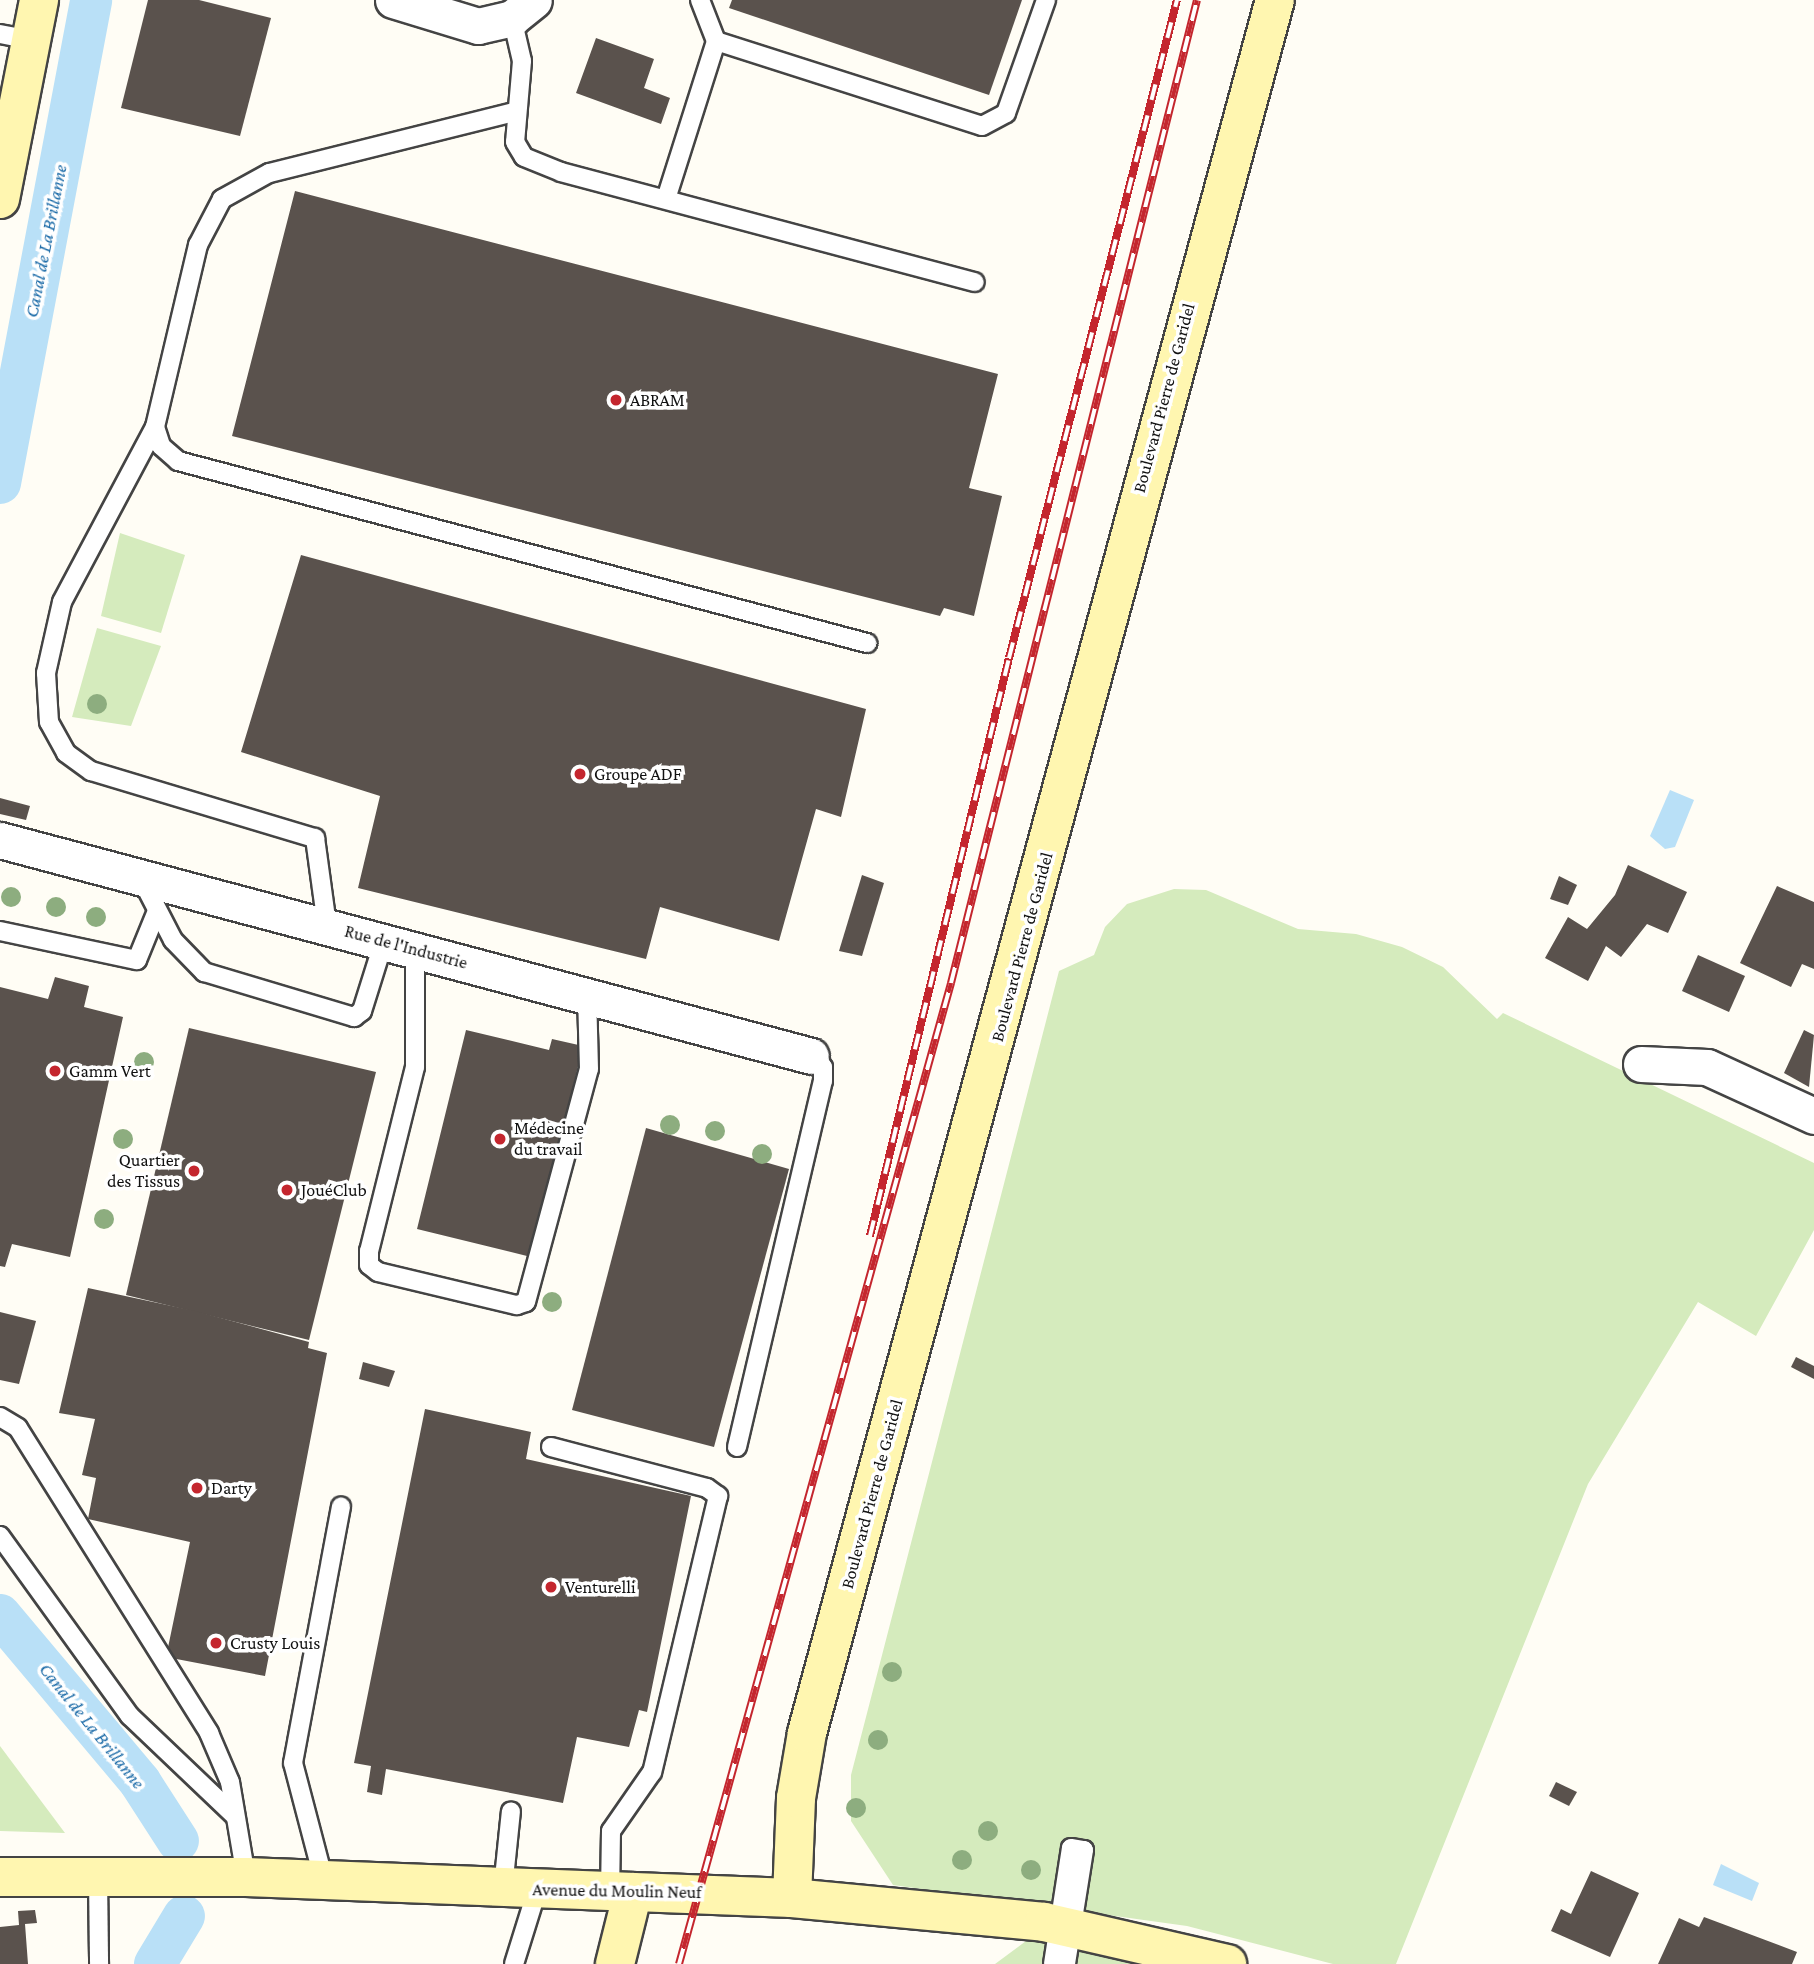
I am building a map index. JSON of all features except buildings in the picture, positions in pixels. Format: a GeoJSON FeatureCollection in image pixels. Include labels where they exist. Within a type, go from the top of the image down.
{"type":"FeatureCollection","features":[{"type":"Feature","properties":{"kind":"street"},"geometry":{"type":"LineString","coordinates":[[0,200],[15,37],[39,0]]}},
{"type":"Feature","properties":{"kind":"street"},"geometry":{"type":"LineString","coordinates":[[393,0],[478,26],[523,9]]}},
{"type":"Feature","properties":{"kind":"street","name":"Boulevard Pierre de Garidel"},"geometry":{"type":"LineString","coordinates":[[792,1898],[796,1798],[807,1734],[1015,976],[1253,64],[1275,0]]}},
{"type":"Feature","properties":{"kind":"street","name":"Rue de l'Industrie"},"geometry":{"type":"LineString","coordinates":[[0,840],[587,994],[811,1056]]}},
{"type":"Feature","properties":{"kind":"street"},"geometry":{"type":"LineString","coordinates":[[1641,1064],[1718,1070],[1814,1116]]}},
{"type":"Feature","properties":{"kind":"street","name":"Avenue du Moulin Neuf"},"geometry":{"type":"LineString","coordinates":[[0,1877],[229,1877],[792,1898],[1065,1926],[1227,1964]]}},
{"type":"Feature","properties":{"kind":"street"},"geometry":{"type":"LineString","coordinates":[[615,1964],[622,1892]]}},
{"type":"Feature","properties":{"kind":"lane"},"geometry":{"type":"LineString","coordinates":[[666,199],[716,41],[700,0]]}},
{"type":"Feature","properties":{"kind":"lane"},"geometry":{"type":"LineString","coordinates":[[716,41],[982,126],[1006,113],[1046,0]]}},
{"type":"Feature","properties":{"kind":"lane"},"geometry":{"type":"LineString","coordinates":[[523,9],[522,61],[514,112],[514,142],[524,157],[561,172],[975,282]]}},
{"type":"Feature","properties":{"kind":"lane"},"geometry":{"type":"LineString","coordinates":[[327,926],[315,838],[301,830],[91,771],[66,753],[49,722],[46,673],[62,602],[155,427],[198,245],[222,199],[270,173],[514,112]]}},
{"type":"Feature","properties":{"kind":"lane"},"geometry":{"type":"LineString","coordinates":[[155,427],[161,446],[178,461],[867,643]]}},
{"type":"Feature","properties":{"kind":"lane"},"geometry":{"type":"LineString","coordinates":[[141,878],[173,940],[204,972],[354,1017],[362,1011],[399,945]]}},
{"type":"Feature","properties":{"kind":"lane"},"geometry":{"type":"LineString","coordinates":[[0,931],[137,960],[157,911]]}},
{"type":"Feature","properties":{"kind":"lane"},"geometry":{"type":"LineString","coordinates":[[399,945],[415,1067],[369,1251],[369,1265],[377,1272],[517,1305],[526,1302],[589,1069],[587,994]]}},
{"type":"Feature","properties":{"kind":"lane"},"geometry":{"type":"LineString","coordinates":[[737,1447],[823,1081],[823,1067],[811,1056]]}},
{"type":"Feature","properties":{"kind":"lane"},"geometry":{"type":"LineString","coordinates":[[0,1417],[18,1428],[209,1733],[230,1782],[235,1816],[229,1877]]}},
{"type":"Feature","properties":{"kind":"lane"},"geometry":{"type":"LineString","coordinates":[[551,1447],[712,1490],[718,1496],[653,1772],[611,1831],[622,1892]]}},
{"type":"Feature","properties":{"kind":"lane"},"geometry":{"type":"LineString","coordinates":[[324,1881],[293,1763],[341,1506]]}},
{"type":"Feature","properties":{"kind":"lane"},"geometry":{"type":"LineString","coordinates":[[0,1536],[130,1716],[235,1816]]}},
{"type":"Feature","properties":{"kind":"lane"},"geometry":{"type":"LineString","coordinates":[[511,1811],[520,1889],[514,1964]]}},
{"type":"Feature","properties":{"kind":"lane"},"geometry":{"type":"LineString","coordinates":[[98,1877],[99,1964]]}},
{"type":"Feature","properties":{"kind":"lane"},"geometry":{"type":"LineString","coordinates":[[1053,1964],[1065,1926]]}},
{"type":"Feature","properties":{"kind":"lane"},"geometry":{"type":"LineString","coordinates":[[1065,1926],[1066,1964]]}},
{"type":"Feature","properties":{"kind":"green space"},"geometry":{"type":"Polygon","coordinates":[[[120,533],[185,555],[161,633],[101,616],[120,533]]]}},
{"type":"Feature","properties":{"kind":"green space"},"geometry":{"type":"Polygon","coordinates":[[[97,628],[161,646],[131,726],[72,717],[97,628]]]}},
{"type":"Feature","properties":{"kind":"green space"},"geometry":{"type":"Polygon","coordinates":[[[1174,889],[1206,890],[1298,929],[1356,934],[1402,947],[1443,967],[1497,1019],[1503,1013],[1814,1163],[1814,1230],[1756,1336],[1698,1302],[1588,1484],[1396,1964],[1333,1964],[1187,1926],[893,1885],[851,1821],[851,1775],[1059,971],[1094,955],[1105,927],[1127,904],[1174,889]]]}},
{"type":"Feature","properties":{"kind":"green space"},"geometry":{"type":"Polygon","coordinates":[[[0,1746],[65,1833],[0,1831],[0,1746]]]}},
{"type":"Feature","properties":{"kind":"green space"},"geometry":{"type":"Polygon","coordinates":[[[1030,1938],[1172,1964],[995,1964],[1030,1938]]]}},
{"type":"Feature","properties":{"kind":"water"},"geometry":{"type":"Polygon","coordinates":[[[1670,790],[1694,800],[1675,847],[1665,849],[1650,836],[1670,790]]]}},
{"type":"Feature","properties":{"kind":"water"},"geometry":{"type":"Polygon","coordinates":[[[1721,1864],[1759,1883],[1752,1901],[1713,1885],[1721,1864]]]}},
{"type":"Feature","properties":{"kind":"waterway","name":"Canal de La Brillanne"},"geometry":{"type":"LineString","coordinates":[[0,483],[91,0]]}},
{"type":"Feature","properties":{"kind":"waterway","name":"Canal de La Brillanne"},"geometry":{"type":"LineString","coordinates":[[0,1615],[140,1782],[178,1841]]}},
{"type":"Feature","properties":{"kind":"waterway","name":"Canal de La Brillanne"},"geometry":{"type":"LineString","coordinates":[[155,1964],[184,1916]]}},
{"type":"Feature","properties":{"kind":"railway"},"geometry":{"type":"LineString","coordinates":[[870,1236],[1009,658],[1177,0]]}},
{"type":"Feature","properties":{"kind":"railway"},"geometry":{"type":"LineString","coordinates":[[679,1964],[951,983],[1197,0]]}},
{"type":"Feature","properties":{"kind":"place","name":"ABRAM"},"geometry":{"type":"Point","coordinates":[616,400]}},
{"type":"Feature","properties":{"kind":"place","name":"Groupe ADF"},"geometry":{"type":"Point","coordinates":[580,774]}},
{"type":"Feature","properties":{"kind":"place","name":"Gamm Vert"},"geometry":{"type":"Point","coordinates":[55,1071]}},
{"type":"Feature","properties":{"kind":"place","name":"Médecine du travail"},"geometry":{"type":"Point","coordinates":[500,1139]}},
{"type":"Feature","properties":{"kind":"place","name":"Quartier des Tissus"},"geometry":{"type":"Point","coordinates":[194,1171]}},
{"type":"Feature","properties":{"kind":"place","name":"JouéClub"},"geometry":{"type":"Point","coordinates":[287,1190]}},
{"type":"Feature","properties":{"kind":"place","name":"Darty"},"geometry":{"type":"Point","coordinates":[197,1488]}},
{"type":"Feature","properties":{"kind":"place","name":"Venturelli"},"geometry":{"type":"Point","coordinates":[551,1587]}},
{"type":"Feature","properties":{"kind":"place","name":"Crusty Louis"},"geometry":{"type":"Point","coordinates":[216,1643]}}]}
